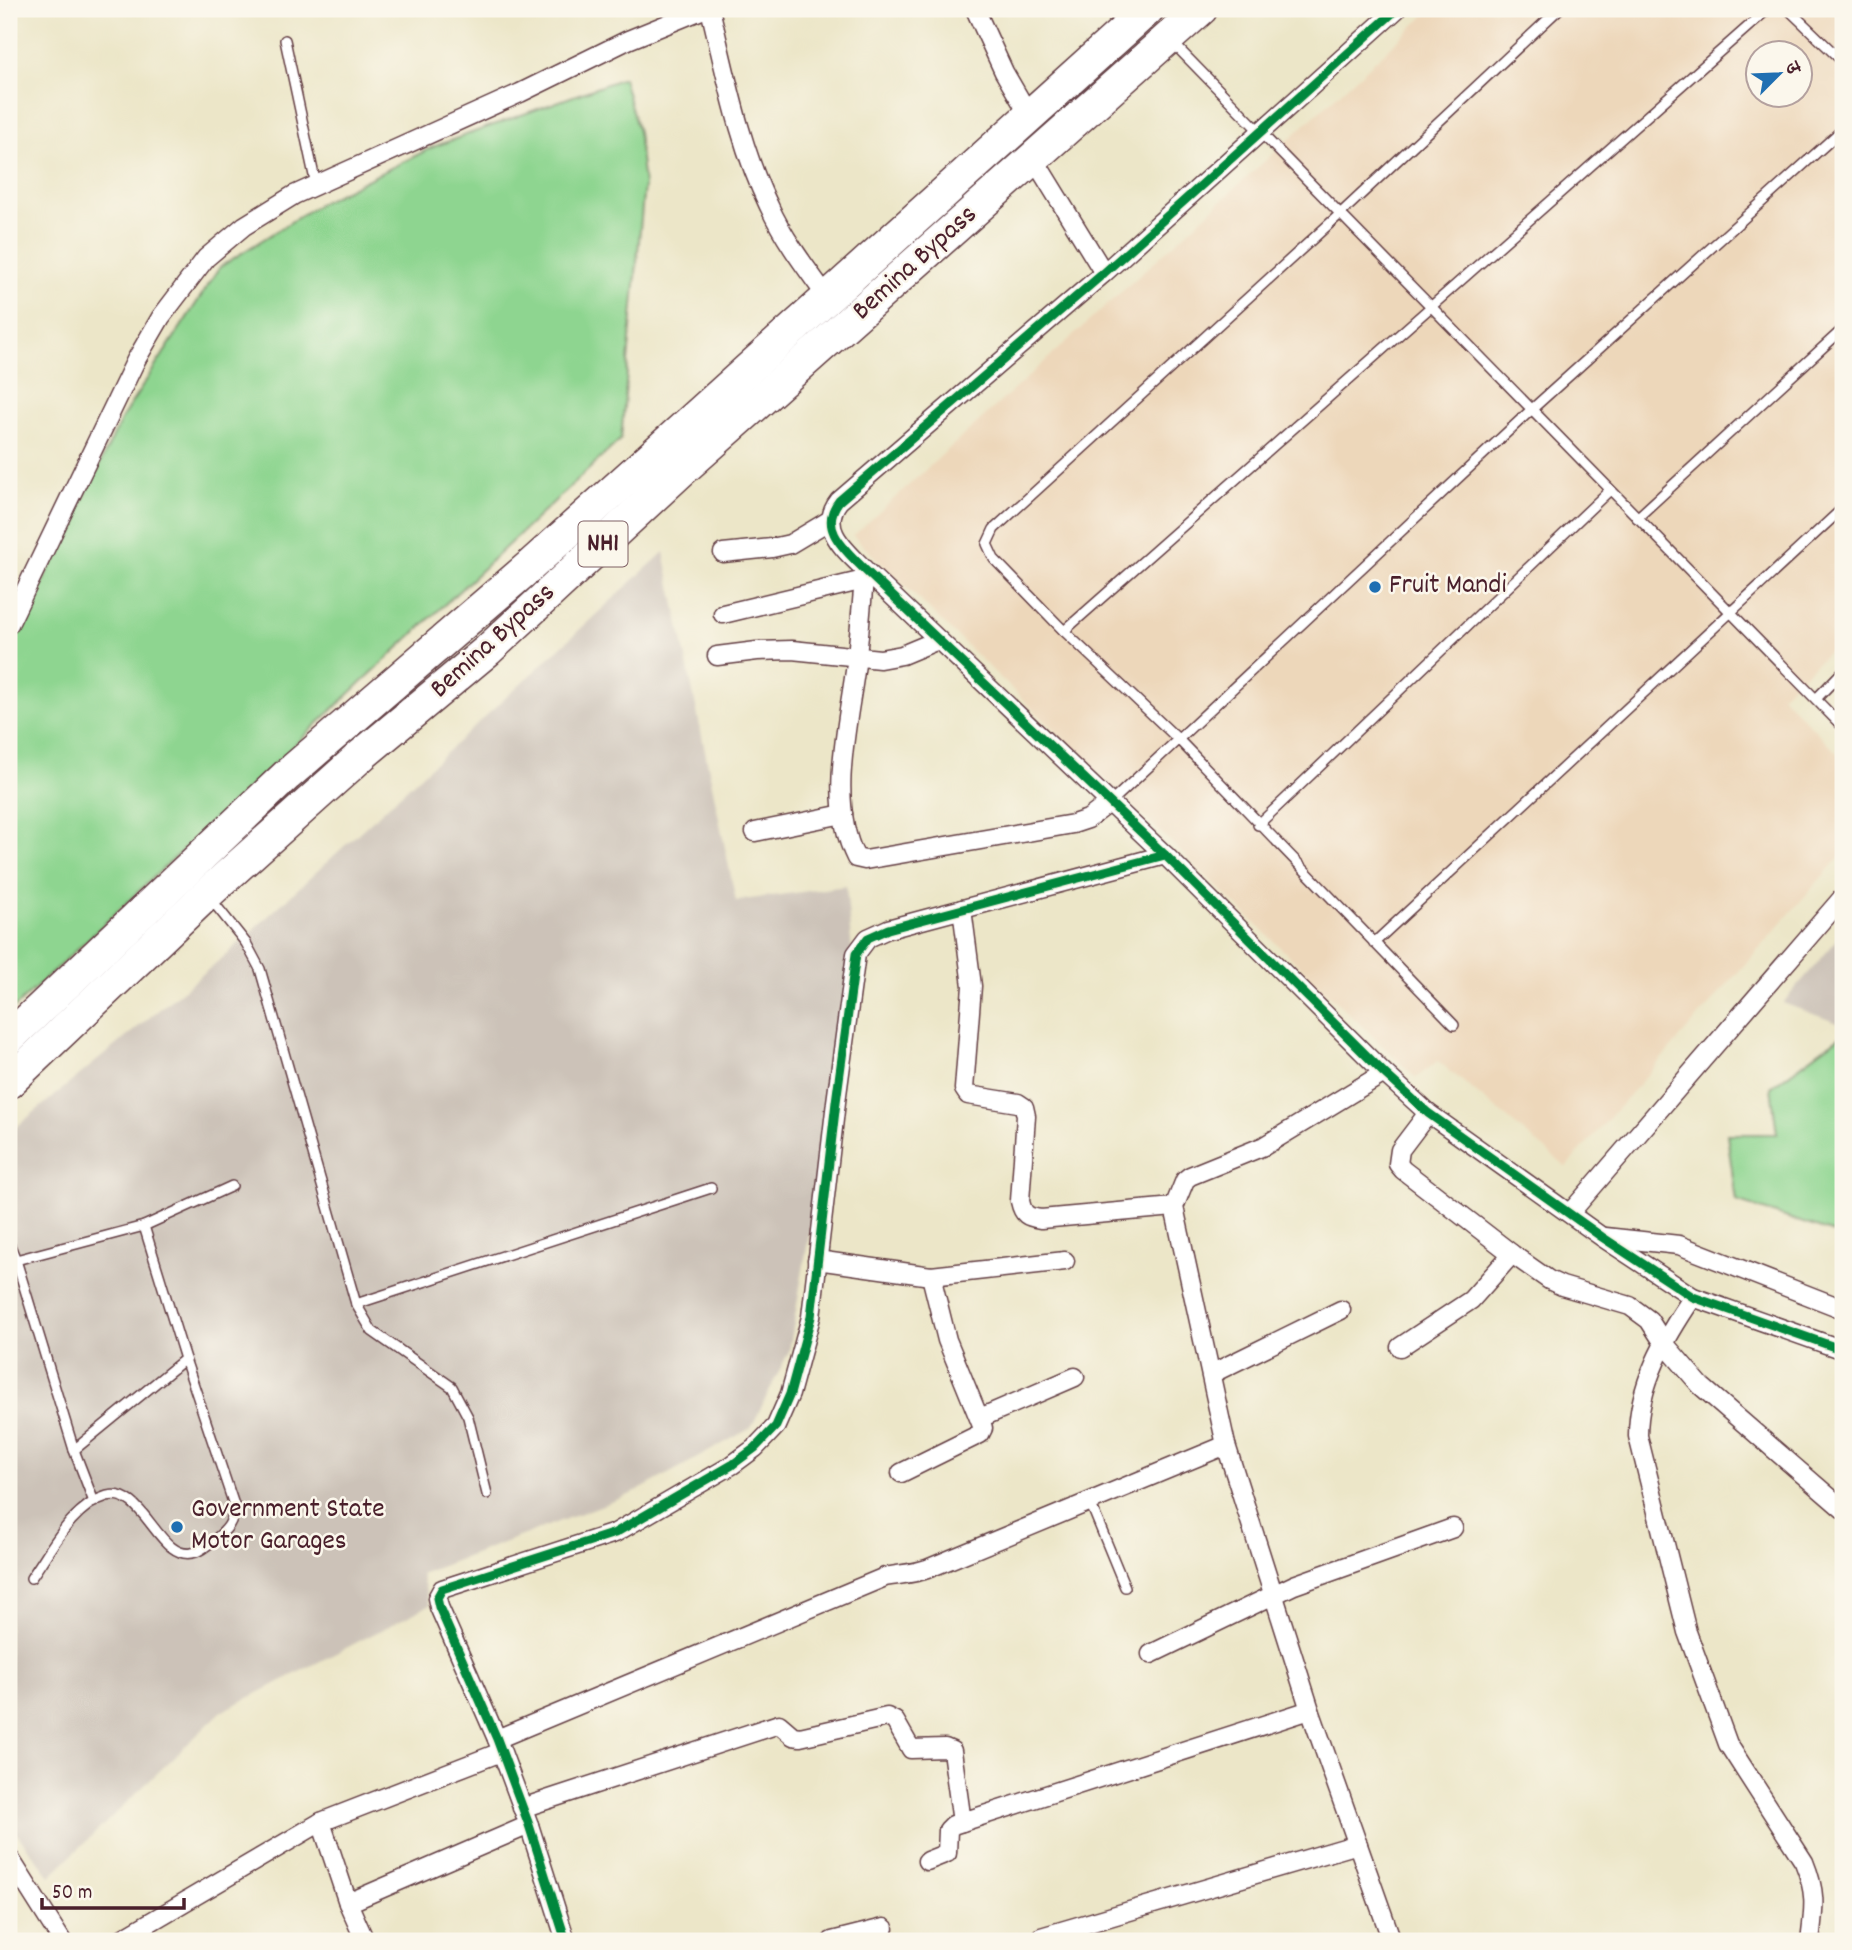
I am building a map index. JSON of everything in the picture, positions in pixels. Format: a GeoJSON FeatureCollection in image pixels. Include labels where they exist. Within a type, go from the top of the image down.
{"type":"FeatureCollection","features":[{"type":"Feature","properties":{"kind":"highway","name":"Bemina Bypass"},"geometry":{"type":"LineString","coordinates":[[9,1038],[287,775],[530,566],[1148,9]]}},
{"type":"Feature","properties":{"kind":"highway","name":"Bemina Bypass"},"geometry":{"type":"LineString","coordinates":[[9,1082],[207,894],[363,754],[488,650],[680,472],[1201,9]]}},
{"type":"Feature","properties":{"kind":"street"},"geometry":{"type":"LineString","coordinates":[[9,624],[113,405],[161,317],[206,258],[244,226],[294,195],[520,93],[628,40],[704,9]]}},
{"type":"Feature","properties":{"kind":"street"},"geometry":{"type":"LineString","coordinates":[[710,9],[741,127],[768,204],[787,240],[827,298]]}},
{"type":"Feature","properties":{"kind":"street"},"geometry":{"type":"LineString","coordinates":[[975,9],[1004,72],[1029,115]]}},
{"type":"Feature","properties":{"kind":"street"},"geometry":{"type":"LineString","coordinates":[[1397,9],[1104,273],[839,501],[832,509],[832,533],[864,575],[938,640],[1165,855],[1384,1073],[1428,1113],[1602,1237],[1693,1297],[1843,1350]]}},
{"type":"Feature","properties":{"kind":"street"},"geometry":{"type":"LineString","coordinates":[[1034,159],[1104,273]]}},
{"type":"Feature","properties":{"kind":"street"},"geometry":{"type":"LineString","coordinates":[[723,553],[790,544],[830,520]]}},
{"type":"Feature","properties":{"kind":"street"},"geometry":{"type":"LineString","coordinates":[[723,614],[864,575]]}},
{"type":"Feature","properties":{"kind":"street"},"geometry":{"type":"LineString","coordinates":[[864,575],[857,657],[845,733],[843,814],[856,858],[865,860],[1073,824],[1088,819],[1110,803]]}},
{"type":"Feature","properties":{"kind":"street"},"geometry":{"type":"LineString","coordinates":[[717,656],[792,650],[880,659],[902,656],[938,640]]}},
{"type":"Feature","properties":{"kind":"street"},"geometry":{"type":"LineString","coordinates":[[755,832],[843,814]]}},
{"type":"Feature","properties":{"kind":"street"},"geometry":{"type":"LineString","coordinates":[[566,1941],[526,1816],[499,1745],[439,1607],[439,1593],[442,1589],[615,1533],[697,1487],[755,1448],[776,1426],[790,1394],[811,1317],[856,954],[868,938],[888,929],[1165,855]]}},
{"type":"Feature","properties":{"kind":"street"},"geometry":{"type":"LineString","coordinates":[[1570,1213],[1843,897]]}},
{"type":"Feature","properties":{"kind":"street"},"geometry":{"type":"LineString","coordinates":[[962,909],[972,986],[964,1089],[968,1095],[1018,1103],[1024,1107],[1026,1116],[1020,1201],[1022,1212],[1028,1217],[1041,1219],[1174,1207]]}},
{"type":"Feature","properties":{"kind":"street"},"geometry":{"type":"LineString","coordinates":[[1384,1073],[1264,1146],[1190,1175],[1185,1180],[1174,1207],[1226,1445],[1310,1710],[1392,1941]]}},
{"type":"Feature","properties":{"kind":"street"},"geometry":{"type":"LineString","coordinates":[[1428,1113],[1400,1150],[1398,1164],[1417,1182],[1512,1254],[1562,1286],[1630,1306],[1649,1320],[1663,1342],[1701,1386],[1843,1509]]}},
{"type":"Feature","properties":{"kind":"street"},"geometry":{"type":"LineString","coordinates":[[1602,1237],[1679,1245],[1843,1309]]}},
{"type":"Feature","properties":{"kind":"street"},"geometry":{"type":"LineString","coordinates":[[1400,1347],[1471,1300],[1512,1254]]}},
{"type":"Feature","properties":{"kind":"street"},"geometry":{"type":"LineString","coordinates":[[817,1260],[931,1276],[1065,1261]]}},
{"type":"Feature","properties":{"kind":"street"},"geometry":{"type":"LineString","coordinates":[[901,1473],[980,1434],[984,1429],[947,1340],[931,1276]]}},
{"type":"Feature","properties":{"kind":"street"},"geometry":{"type":"LineString","coordinates":[[1693,1297],[1663,1342],[1641,1403],[1638,1427],[1641,1449],[1686,1632],[1728,1744],[1804,1862],[1813,1883],[1815,1899],[1811,1941]]}},
{"type":"Feature","properties":{"kind":"street"},"geometry":{"type":"LineString","coordinates":[[1211,1374],[1341,1310]]}},
{"type":"Feature","properties":{"kind":"street"},"geometry":{"type":"LineString","coordinates":[[980,1418],[1075,1377]]}},
{"type":"Feature","properties":{"kind":"street"},"geometry":{"type":"LineString","coordinates":[[118,1941],[321,1822],[884,1577],[902,1573],[914,1574],[927,1569],[1226,1445]]}},
{"type":"Feature","properties":{"kind":"street"},"geometry":{"type":"LineString","coordinates":[[1151,1654],[1294,1585],[1452,1528]]}},
{"type":"Feature","properties":{"kind":"street"},"geometry":{"type":"LineString","coordinates":[[927,1861],[947,1853],[949,1827],[1310,1710]]}},
{"type":"Feature","properties":{"kind":"street"},"geometry":{"type":"LineString","coordinates":[[348,1903],[526,1816],[779,1724],[793,1736],[800,1737],[887,1717],[895,1721],[911,1749],[945,1748],[952,1751],[962,1822]]}},
{"type":"Feature","properties":{"kind":"street"},"geometry":{"type":"LineString","coordinates":[[321,1822],[348,1903],[365,1941]]}},
{"type":"Feature","properties":{"kind":"street"},"geometry":{"type":"LineString","coordinates":[[1041,1937],[1358,1844]]}},
{"type":"Feature","properties":{"kind":"street"},"geometry":{"type":"LineString","coordinates":[[10,1864],[62,1941]]}},
{"type":"Feature","properties":{"kind":"street"},"geometry":{"type":"LineString","coordinates":[[832,1941],[884,1928]]}},
{"type":"Feature","properties":{"kind":"lane"},"geometry":{"type":"LineString","coordinates":[[1454,1025],[1258,825],[1178,739],[993,559],[987,544],[994,529],[1339,215],[1559,9]]}},
{"type":"Feature","properties":{"kind":"lane"},"geometry":{"type":"LineString","coordinates":[[1064,631],[1768,9]]}},
{"type":"Feature","properties":{"kind":"lane"},"geometry":{"type":"LineString","coordinates":[[1788,9],[1843,62]]}},
{"type":"Feature","properties":{"kind":"lane"},"geometry":{"type":"LineString","coordinates":[[1168,38],[1259,134],[1843,727]]}},
{"type":"Feature","properties":{"kind":"lane"},"geometry":{"type":"LineString","coordinates":[[285,40],[316,185]]}},
{"type":"Feature","properties":{"kind":"lane"},"geometry":{"type":"LineString","coordinates":[[1110,803],[1531,410],[1843,129]]}},
{"type":"Feature","properties":{"kind":"lane"},"geometry":{"type":"LineString","coordinates":[[1637,518],[1843,329]]}},
{"type":"Feature","properties":{"kind":"lane"},"geometry":{"type":"LineString","coordinates":[[1258,825],[1610,490]]}},
{"type":"Feature","properties":{"kind":"lane"},"geometry":{"type":"LineString","coordinates":[[1374,943],[1732,614],[1843,508]]}},
{"type":"Feature","properties":{"kind":"lane"},"geometry":{"type":"LineString","coordinates":[[1816,699],[1843,671]]}},
{"type":"Feature","properties":{"kind":"lane"},"geometry":{"type":"LineString","coordinates":[[207,894],[246,943],[260,969],[356,1304],[372,1331],[452,1387],[468,1417],[488,1494]]}},
{"type":"Feature","properties":{"kind":"lane"},"geometry":{"type":"LineString","coordinates":[[16,1260],[144,1226],[232,1186]]}},
{"type":"Feature","properties":{"kind":"lane"},"geometry":{"type":"LineString","coordinates":[[356,1304],[711,1188]]}},
{"type":"Feature","properties":{"kind":"lane"},"geometry":{"type":"LineString","coordinates":[[32,1578],[71,1522],[94,1502],[109,1495],[122,1497],[138,1508],[173,1549],[185,1554],[197,1552],[225,1532],[234,1516],[234,1505],[144,1226]]}},
{"type":"Feature","properties":{"kind":"lane"},"geometry":{"type":"LineString","coordinates":[[9,1243],[74,1450],[94,1502]]}},
{"type":"Feature","properties":{"kind":"lane"},"geometry":{"type":"LineString","coordinates":[[74,1450],[185,1359]]}},
{"type":"Feature","properties":{"kind":"lane"},"geometry":{"type":"LineString","coordinates":[[1090,1502],[1125,1587]]}},
{"type":"Feature","properties":{"kind":"shaded area","name":"Fruit Mandi"},"geometry":{"type":"Polygon","coordinates":[[[1432,9],[1843,9],[1843,639],[1781,695],[1843,759],[1843,853],[1566,1167],[1438,1061],[1416,1078],[853,536],[1432,9]]]}},
{"type":"Feature","properties":{"kind":"shaded area"},"geometry":{"type":"Polygon","coordinates":[[[664,552],[736,901],[846,886],[854,974],[789,1351],[751,1428],[634,1493],[421,1574],[430,1605],[221,1712],[50,1876],[9,1824],[9,1133],[227,954],[664,552]]]}},
{"type":"Feature","properties":{"kind":"shaded area"},"geometry":{"type":"Polygon","coordinates":[[[1843,933],[1843,1025],[1783,1003],[1843,933]]]}},
{"type":"Feature","properties":{"kind":"green space"},"geometry":{"type":"Polygon","coordinates":[[[623,78],[638,132],[644,185],[621,439],[9,1013],[9,653],[123,416],[220,267],[322,202],[433,147],[623,78]]]}},
{"type":"Feature","properties":{"kind":"green space"},"geometry":{"type":"Polygon","coordinates":[[[1839,1037],[1843,1039],[1843,1236],[1736,1201],[1727,1134],[1777,1134],[1771,1087],[1839,1037]]]}},
{"type":"Feature","properties":{"kind":"cycle path"},"geometry":{"type":"LineString","coordinates":[[1397,9],[1104,273],[839,501],[833,511],[833,530],[843,547],[865,570],[1165,855],[1384,1073],[1428,1113],[1602,1237],[1693,1297],[1843,1350]]}},
{"type":"Feature","properties":{"kind":"cycle path"},"geometry":{"type":"LineString","coordinates":[[566,1941],[529,1825],[497,1739],[437,1598],[442,1589],[615,1533],[732,1465],[755,1448],[776,1426],[790,1394],[811,1317],[856,954],[868,938],[888,929],[1165,855]]}},
{"type":"Feature","properties":{"kind":"place","name":"Fruit Mandi"},"geometry":{"type":"Point","coordinates":[1375,587]}},
{"type":"Feature","properties":{"kind":"place","name":"Government State Motor Garages"},"geometry":{"type":"Point","coordinates":[177,1527]}}]}
